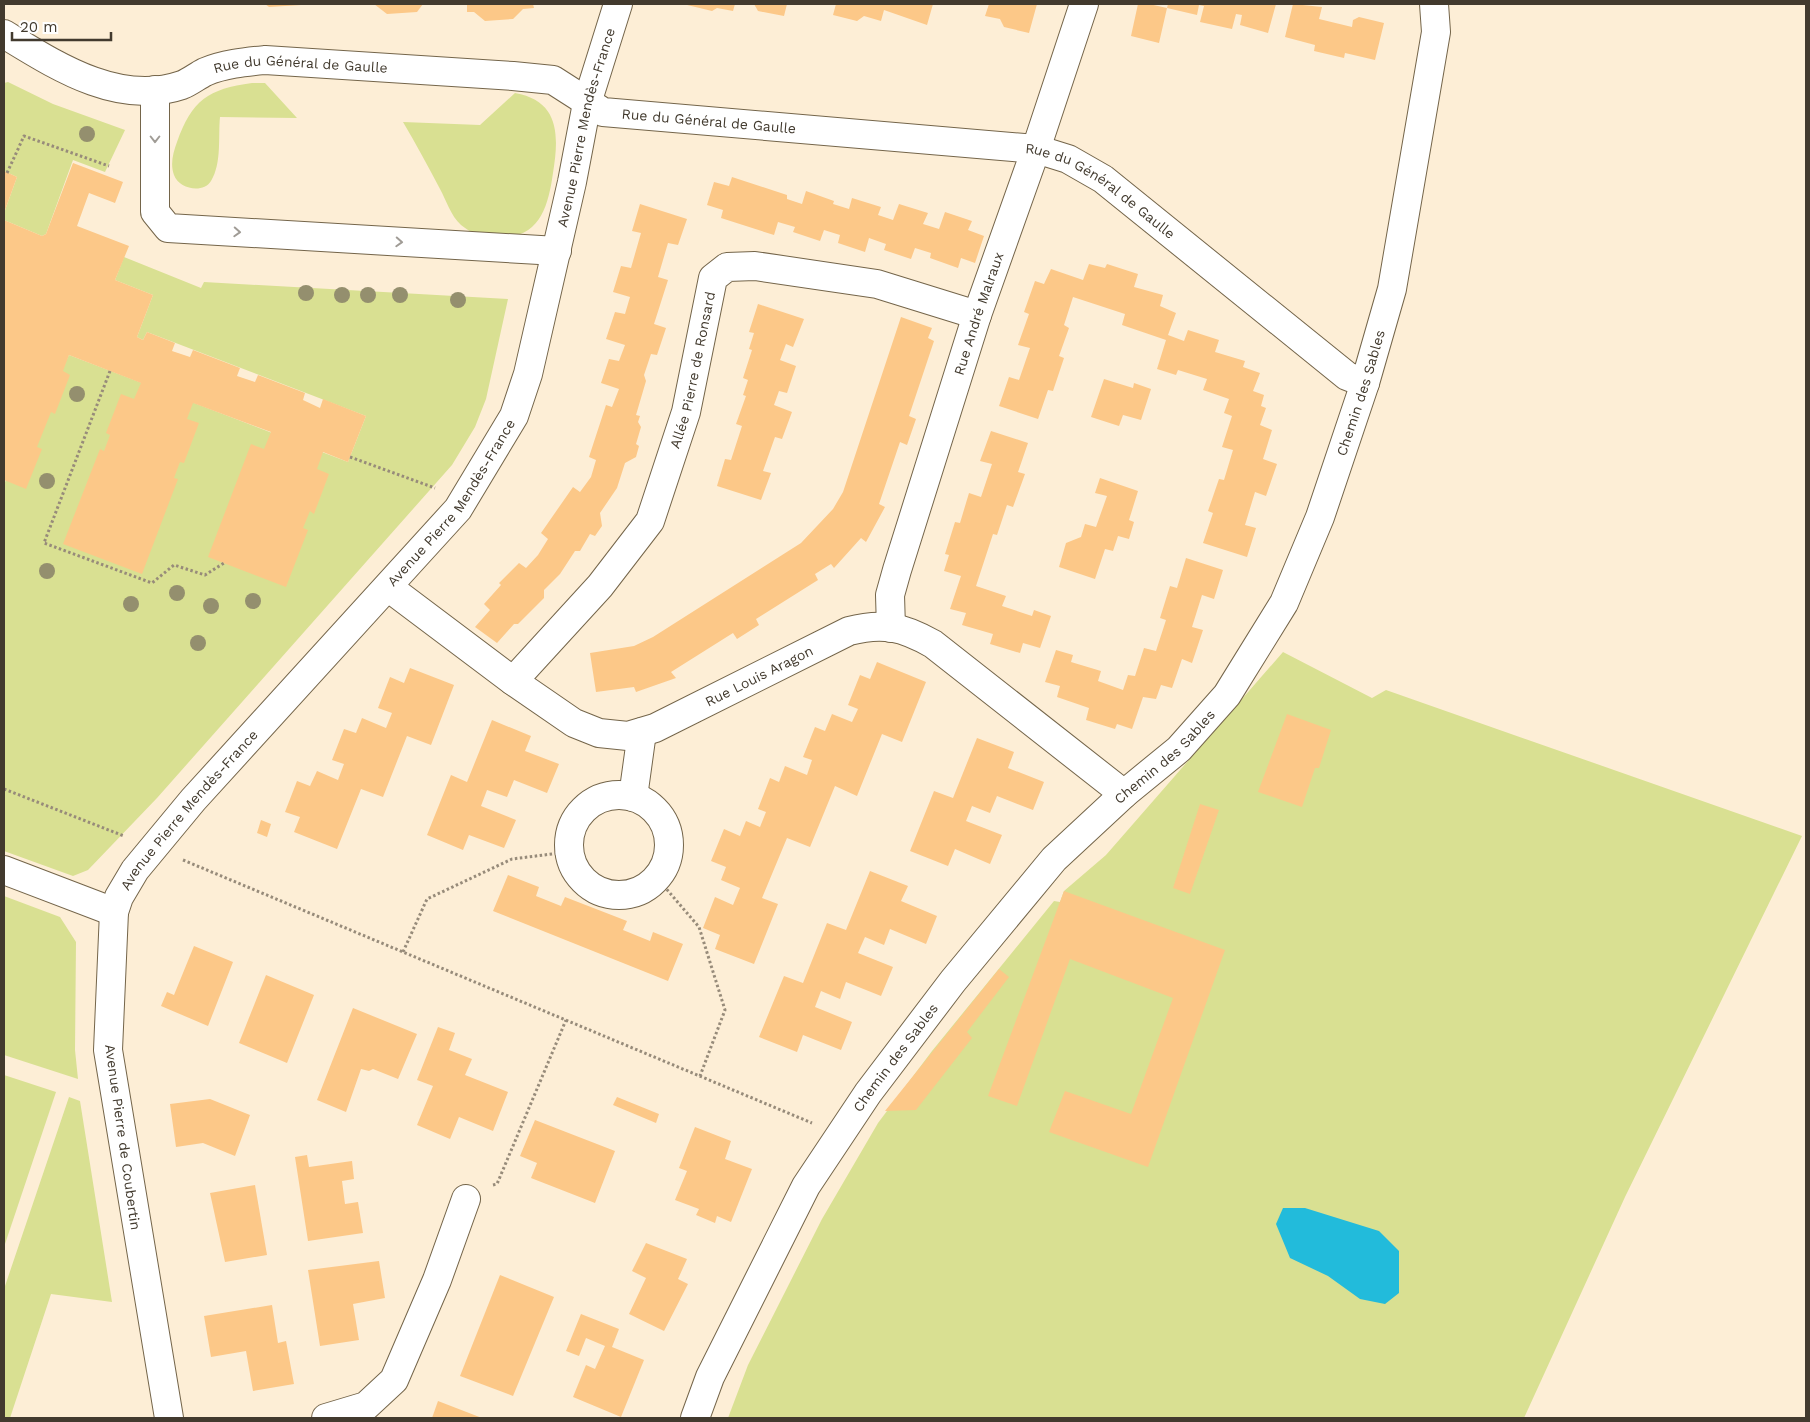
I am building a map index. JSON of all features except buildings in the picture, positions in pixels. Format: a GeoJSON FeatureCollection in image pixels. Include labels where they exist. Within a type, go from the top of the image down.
{"type":"FeatureCollection","features":[{"type":"Feature","properties":{"kind":"street","name":"Avenue Pierre Mendès-France"},"geometry":{"type":"LineString","coordinates":[[114,912],[118,897],[135,870],[193,800],[388,587],[461,504],[514,416],[528,374],[557,251],[587,103],[618,4]]}},
{"type":"Feature","properties":{"kind":"street","name":"Rue André Malraux"},"geometry":{"type":"LineString","coordinates":[[891,628],[890,595],[977,315],[1036,149],[1084,4]]}},
{"type":"Feature","properties":{"kind":"street","name":"Chemin des Sables"},"geometry":{"type":"LineString","coordinates":[[695,1418],[710,1377],[806,1186],[868,1092],[954,981],[1054,859],[1124,794],[1179,749],[1227,695],[1284,603],[1320,517],[1365,383],[1392,289],[1436,32],[1434,4]]}},
{"type":"Feature","properties":{"kind":"street","name":"Rue du Général de Gaulle"},"geometry":{"type":"LineString","coordinates":[[4,34],[61,68],[90,80],[122,89],[155,90],[182,85],[207,71],[234,64],[265,60],[553,80],[603,112],[1036,149],[1068,159],[1103,179],[1347,376],[1365,383]]}},
{"type":"Feature","properties":{"kind":"street"},"geometry":{"type":"LineString","coordinates":[[155,90],[155,212],[168,228],[557,251]]}},
{"type":"Feature","properties":{"kind":"street","name":"Allée Pierre de Ronsard"},"geometry":{"type":"LineString","coordinates":[[513,681],[600,586],[650,521],[686,412],[713,278],[727,267],[755,266],[877,284],[977,315]]}},
{"type":"Feature","properties":{"kind":"street","name":"Rue Louis Aragon"},"geometry":{"type":"LineString","coordinates":[[388,587],[513,681],[574,723],[599,733],[628,736],[655,728],[849,631],[872,625],[911,632],[932,644],[1124,794]]}},
{"type":"Feature","properties":{"kind":"street"},"geometry":{"type":"LineString","coordinates":[[633,797],[642,732]]}},
{"type":"Feature","properties":{"kind":"street"},"geometry":{"type":"LineString","coordinates":[[619,794],[633,797],[646,802],[657,812],[664,824],[668,838],[668,852],[664,866],[657,878],[646,887],[632,893],[618,895],[604,893],[591,887],[580,878],[568,852],[569,838],[580,812],[604,797],[619,794]]}},
{"type":"Feature","properties":{"kind":"street"},"geometry":{"type":"LineString","coordinates":[[4,870],[114,912]]}},
{"type":"Feature","properties":{"kind":"street","name":"Avenue Pierre de Coubertin"},"geometry":{"type":"LineString","coordinates":[[114,912],[108,1050],[169,1418]]}},
{"type":"Feature","properties":{"kind":"street"},"geometry":{"type":"LineString","coordinates":[[326,1418],[366,1406],[394,1380],[437,1280],[466,1199]]}},
{"type":"Feature","properties":{"kind":"path"},"geometry":{"type":"LineString","coordinates":[[7,173],[24,136],[109,166]]}},
{"type":"Feature","properties":{"kind":"path"},"geometry":{"type":"LineString","coordinates":[[110,371],[44,543],[152,583],[174,565],[205,576],[224,563]]}},
{"type":"Feature","properties":{"kind":"path"},"geometry":{"type":"LineString","coordinates":[[350,457],[434,488],[461,504]]}},
{"type":"Feature","properties":{"kind":"path"},"geometry":{"type":"LineString","coordinates":[[4,789],[128,838],[122,844]]}},
{"type":"Feature","properties":{"kind":"path"},"geometry":{"type":"LineString","coordinates":[[154,848],[840,1135]]}},
{"type":"Feature","properties":{"kind":"path"},"geometry":{"type":"LineString","coordinates":[[403,952],[427,899],[512,859],[568,852]]}},
{"type":"Feature","properties":{"kind":"path"},"geometry":{"type":"LineString","coordinates":[[657,878],[699,927],[725,1010],[700,1076]]}},
{"type":"Feature","properties":{"kind":"path"},"geometry":{"type":"LineString","coordinates":[[466,1199],[497,1184],[566,1020]]}},
{"type":"Feature","properties":{"kind":"green space"},"geometry":{"type":"Polygon","coordinates":[[[8,82],[53,104],[125,130],[105,172],[73,160],[46,234],[42,236],[4,220],[4,213],[17,177],[4,171],[4,83],[8,82]]]}},
{"type":"Feature","properties":{"kind":"green space"},"geometry":{"type":"Polygon","coordinates":[[[252,83],[265,83],[297,118],[220,117],[217,166],[211,181],[203,188],[197,189],[181,184],[174,175],[172,158],[183,128],[196,106],[213,93],[252,83]]]}},
{"type":"Feature","properties":{"kind":"green space"},"geometry":{"type":"Polygon","coordinates":[[[515,93],[530,97],[541,104],[553,122],[556,146],[551,186],[544,209],[532,227],[511,237],[482,236],[465,228],[454,217],[403,122],[480,125],[515,93]]]}},
{"type":"Feature","properties":{"kind":"green space"},"geometry":{"type":"Polygon","coordinates":[[[124,257],[201,288],[204,282],[508,299],[486,399],[475,427],[452,465],[157,798],[88,870],[73,876],[4,851],[4,484],[69,355],[348,462],[366,416],[147,332],[143,340],[137,337],[153,295],[115,280],[124,257]]]}},
{"type":"Feature","properties":{"kind":"green space"},"geometry":{"type":"Polygon","coordinates":[[[1283,652],[1372,698],[1386,690],[1802,836],[1625,1197],[1524,1418],[728,1418],[748,1365],[822,1219],[878,1123],[932,1051],[1054,901],[1060,902],[1064,891],[1106,855],[1283,652]]]}},
{"type":"Feature","properties":{"kind":"green space"},"geometry":{"type":"Polygon","coordinates":[[[4,896],[60,917],[76,942],[75,1050],[78,1079],[4,1055],[4,896]]]}},
{"type":"Feature","properties":{"kind":"green space"},"geometry":{"type":"Polygon","coordinates":[[[4,1075],[56,1092],[4,1247],[4,1075]]]}},
{"type":"Feature","properties":{"kind":"green space"},"geometry":{"type":"Polygon","coordinates":[[[69,1097],[80,1101],[112,1302],[51,1294],[10,1418],[4,1418],[4,1289],[69,1097]]]}},
{"type":"Feature","properties":{"kind":"water"},"geometry":{"type":"Polygon","coordinates":[[[1283,1208],[1305,1208],[1379,1231],[1399,1251],[1399,1293],[1385,1304],[1360,1299],[1328,1276],[1290,1258],[1276,1224],[1283,1208]]]}}]}
